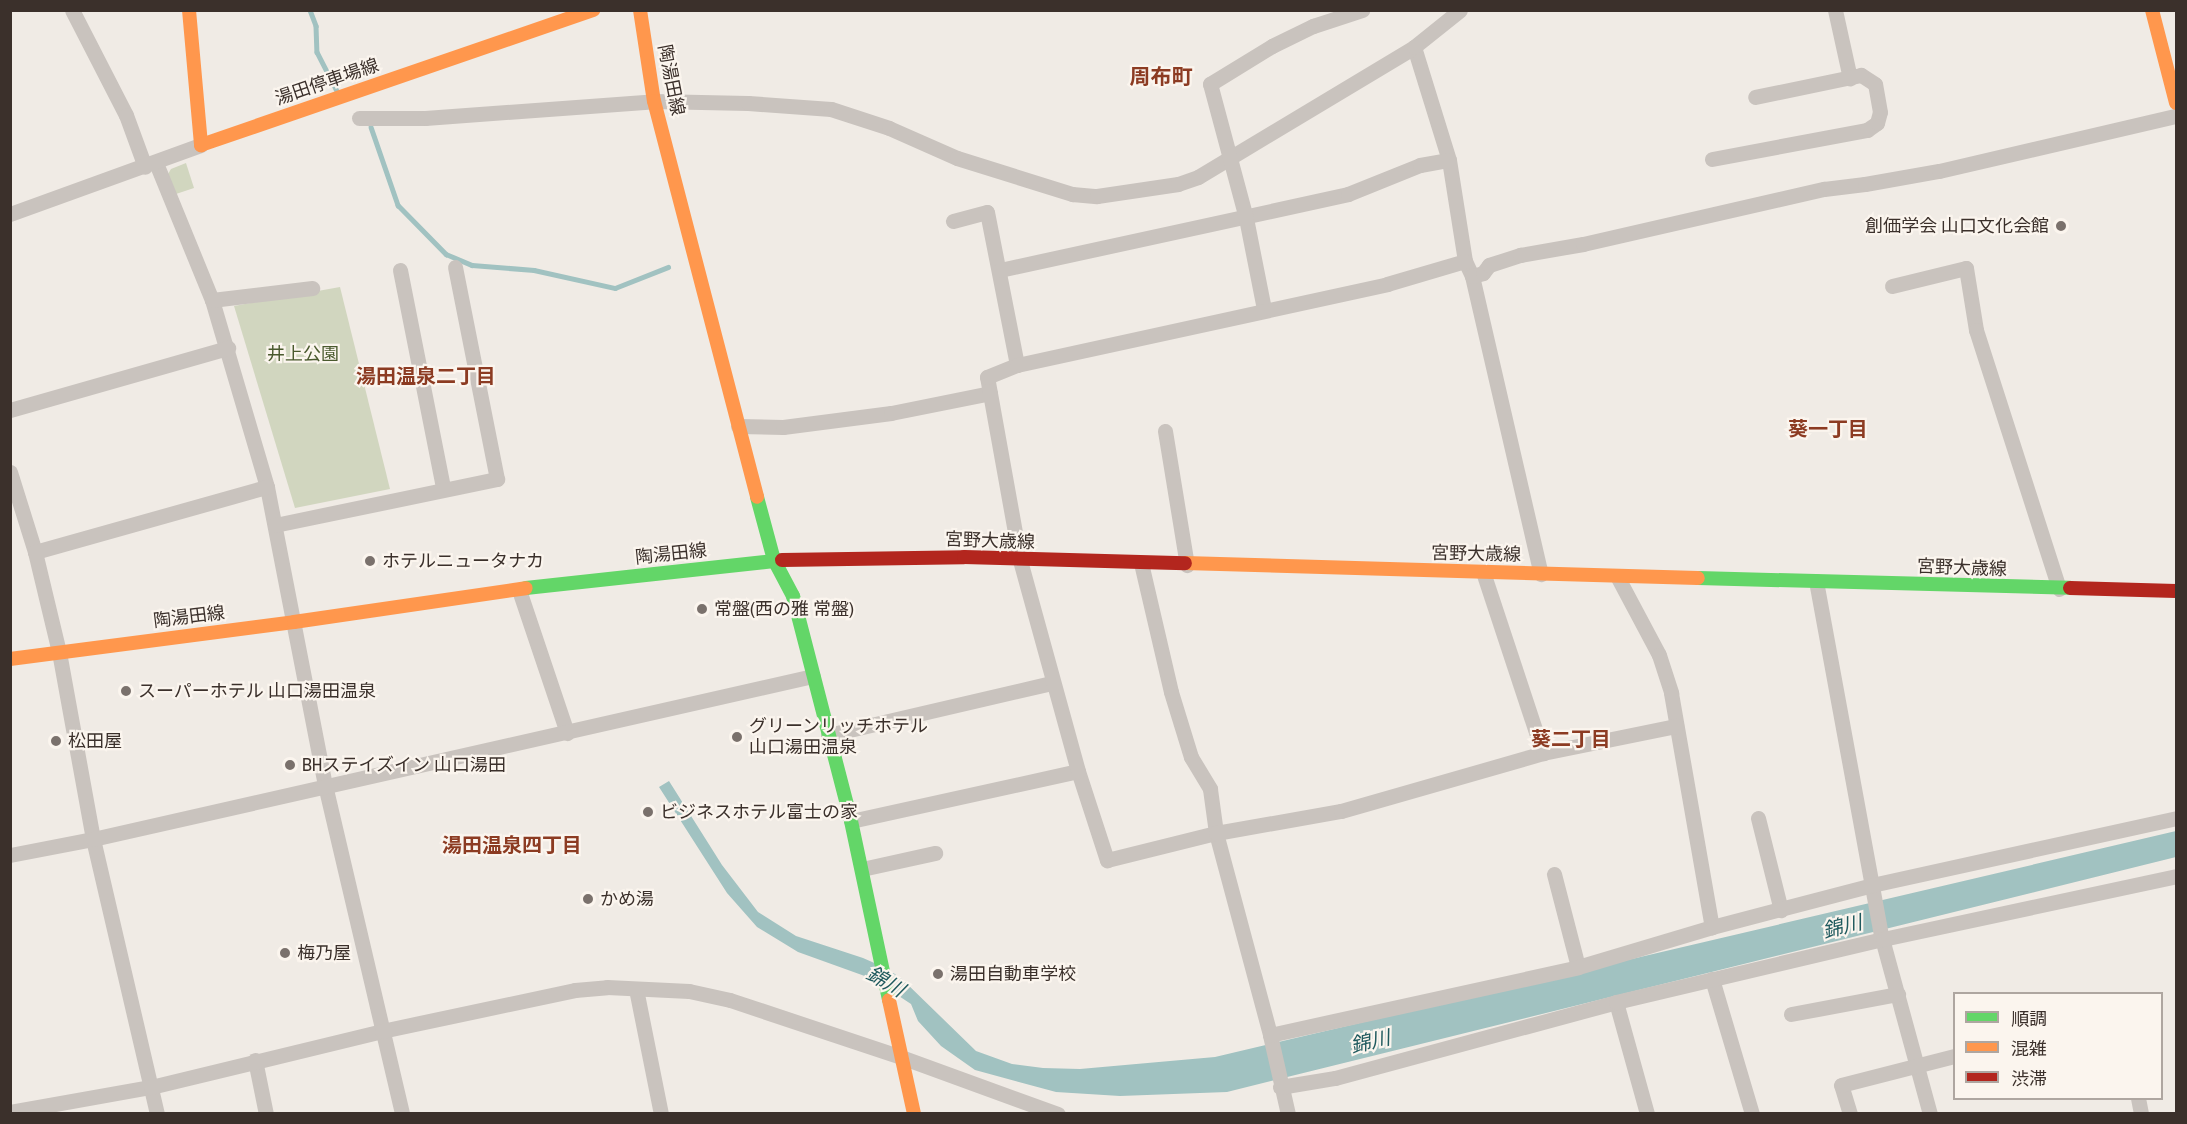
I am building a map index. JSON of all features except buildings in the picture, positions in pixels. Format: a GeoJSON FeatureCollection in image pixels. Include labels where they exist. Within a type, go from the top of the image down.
{"type":"FeatureCollection","features":[{"type":"Feature","properties":{"kind":"main road"},"geometry":{"type":"LineString","coordinates":[[189,10],[201,145]]}},
{"type":"Feature","properties":{"kind":"main road","name":"湯田停車場線"},"geometry":{"type":"LineString","coordinates":[[201,145],[593,10]]}},
{"type":"Feature","properties":{"kind":"main road","name":"陶湯田線"},"geometry":{"type":"LineString","coordinates":[[10,658],[294,622],[519,590],[774,560],[654,101],[640,10]]}},
{"type":"Feature","properties":{"kind":"main road"},"geometry":{"type":"LineString","coordinates":[[2152,10],[2176,103]]}},
{"type":"Feature","properties":{"kind":"main road","name":"宮野大歳線"},"geometry":{"type":"LineString","coordinates":[[774,560],[929,557],[2176,591]]}},
{"type":"Feature","properties":{"kind":"main road"},"geometry":{"type":"LineString","coordinates":[[774,560],[793,596],[852,821],[914,1113]]}},
{"type":"Feature","properties":{"kind":"street"},"geometry":{"type":"LineString","coordinates":[[72,10],[151,165],[212,300],[228,348],[267,487],[326,785],[402,1113]]}},
{"type":"Feature","properties":{"kind":"street"},"geometry":{"type":"LineString","coordinates":[[1264,309],[1246,218],[1210,84],[1272,45],[1313,26],[1362,10]]}},
{"type":"Feature","properties":{"kind":"street"},"geometry":{"type":"LineString","coordinates":[[359,118],[425,118],[654,101],[748,102],[831,109],[890,128],[957,158],[1072,194],[1089,196],[1178,184],[1198,177],[1414,47],[1460,10]]}},
{"type":"Feature","properties":{"kind":"street"},"geometry":{"type":"LineString","coordinates":[[1835,10],[1850,78]]}},
{"type":"Feature","properties":{"kind":"street"},"geometry":{"type":"LineString","coordinates":[[1414,47],[1449,160],[1469,269],[1541,574]]}},
{"type":"Feature","properties":{"kind":"street"},"geometry":{"type":"LineString","coordinates":[[1712,159],[1868,130],[1877,123],[1880,112],[1875,84],[1860,75],[1755,97]]}},
{"type":"Feature","properties":{"kind":"street"},"geometry":{"type":"LineString","coordinates":[[1676,726],[1544,753],[1341,811],[1216,833],[1107,860],[1052,683],[1020,560],[987,377],[1017,365],[1264,309],[1469,269],[1483,273],[1489,265],[1520,255],[1583,244],[1824,189],[1939,171],[2176,116]]}},
{"type":"Feature","properties":{"kind":"street"},"geometry":{"type":"LineString","coordinates":[[10,214],[151,165],[201,145]]}},
{"type":"Feature","properties":{"kind":"street"},"geometry":{"type":"LineString","coordinates":[[1000,270],[1348,194],[1420,165],[1449,160]]}},
{"type":"Feature","properties":{"kind":"street"},"geometry":{"type":"LineString","coordinates":[[953,221],[987,212],[1017,365]]}},
{"type":"Feature","properties":{"kind":"street"},"geometry":{"type":"LineString","coordinates":[[275,525],[443,488],[497,479],[486,433],[480,387],[455,267]]}},
{"type":"Feature","properties":{"kind":"street"},"geometry":{"type":"LineString","coordinates":[[1892,286],[1966,268],[1976,330],[2059,589]]}},
{"type":"Feature","properties":{"kind":"street"},"geometry":{"type":"LineString","coordinates":[[400,270],[443,488]]}},
{"type":"Feature","properties":{"kind":"street"},"geometry":{"type":"LineString","coordinates":[[212,300],[312,288]]}},
{"type":"Feature","properties":{"kind":"street"},"geometry":{"type":"LineString","coordinates":[[10,410],[228,348]]}},
{"type":"Feature","properties":{"kind":"street"},"geometry":{"type":"LineString","coordinates":[[738,426],[783,427],[891,413],[990,393]]}},
{"type":"Feature","properties":{"kind":"street"},"geometry":{"type":"LineString","coordinates":[[1166,431],[1187,564]]}},
{"type":"Feature","properties":{"kind":"street"},"geometry":{"type":"LineString","coordinates":[[10,471],[35,552],[58,652],[93,839],[157,1113]]}},
{"type":"Feature","properties":{"kind":"street"},"geometry":{"type":"LineString","coordinates":[[35,552],[267,487]]}},
{"type":"Feature","properties":{"kind":"street"},"geometry":{"type":"LineString","coordinates":[[1141,563],[1174,703],[1191,757],[1210,789],[1216,833],[1270,1035],[1280,1087],[1288,1113]]}},
{"type":"Feature","properties":{"kind":"street"},"geometry":{"type":"LineString","coordinates":[[1483,572],[1544,753]]}},
{"type":"Feature","properties":{"kind":"street"},"geometry":{"type":"LineString","coordinates":[[1617,576],[1659,655],[1671,693],[1712,927]]}},
{"type":"Feature","properties":{"kind":"street"},"geometry":{"type":"LineString","coordinates":[[1816,581],[1882,937],[1930,1113]]}},
{"type":"Feature","properties":{"kind":"street"},"geometry":{"type":"LineString","coordinates":[[519,590],[567,733]]}},
{"type":"Feature","properties":{"kind":"street"},"geometry":{"type":"LineString","coordinates":[[10,855],[93,839],[813,676]]}},
{"type":"Feature","properties":{"kind":"street"},"geometry":{"type":"LineString","coordinates":[[828,735],[1052,683]]}},
{"type":"Feature","properties":{"kind":"street"},"geometry":{"type":"LineString","coordinates":[[852,821],[1078,771]]}},
{"type":"Feature","properties":{"kind":"street"},"geometry":{"type":"LineString","coordinates":[[1758,818],[1781,910]]}},
{"type":"Feature","properties":{"kind":"street"},"geometry":{"type":"LineString","coordinates":[[1270,1035],[1578,967],[1712,927],[1872,885],[2176,818]]}},
{"type":"Feature","properties":{"kind":"street"},"geometry":{"type":"LineString","coordinates":[[862,868],[935,853]]}},
{"type":"Feature","properties":{"kind":"street"},"geometry":{"type":"LineString","coordinates":[[1554,874],[1578,967]]}},
{"type":"Feature","properties":{"kind":"street"},"geometry":{"type":"LineString","coordinates":[[1280,1087],[1335,1078],[1616,1002],[1882,937],[2176,876]]}},
{"type":"Feature","properties":{"kind":"street"},"geometry":{"type":"LineString","coordinates":[[1712,979],[1752,1113]]}},
{"type":"Feature","properties":{"kind":"street"},"geometry":{"type":"LineString","coordinates":[[11,1113],[151,1087],[255,1060],[575,990],[607,987],[689,991],[730,1000],[901,1057],[1058,1113]]}},
{"type":"Feature","properties":{"kind":"street"},"geometry":{"type":"LineString","coordinates":[[636,989],[661,1113]]}},
{"type":"Feature","properties":{"kind":"street"},"geometry":{"type":"LineString","coordinates":[[1791,1014],[1898,994]]}},
{"type":"Feature","properties":{"kind":"street"},"geometry":{"type":"LineString","coordinates":[[1616,1002],[1647,1113]]}},
{"type":"Feature","properties":{"kind":"street"},"geometry":{"type":"LineString","coordinates":[[1850,1113],[1841,1085],[1953,1056]]}},
{"type":"Feature","properties":{"kind":"street"},"geometry":{"type":"LineString","coordinates":[[255,1060],[266,1113]]}},
{"type":"Feature","properties":{"kind":"green space"},"geometry":{"type":"Polygon","coordinates":[[[186,163],[194,188],[176,194],[168,174],[171,169],[186,163]]]}},
{"type":"Feature","properties":{"kind":"green space","name":"井上公園"},"geometry":{"type":"Polygon","coordinates":[[[340,287],[390,489],[295,508],[234,306],[340,287]]]}},
{"type":"Feature","properties":{"kind":"water","name":"錦川"},"geometry":{"type":"Polygon","coordinates":[[[669,781],[722,865],[758,912],[796,936],[863,958],[888,969],[903,980],[976,1051],[1012,1064],[1043,1068],[1080,1069],[1215,1057],[2176,831],[2176,857],[1227,1092],[1120,1096],[1056,1092],[975,1070],[941,1046],[918,1021],[911,1004],[873,979],[798,952],[757,927],[727,893],[659,787],[669,781]]]}},
{"type":"Feature","properties":{"kind":"waterway"},"geometry":{"type":"LineString","coordinates":[[310,10],[316,26],[317,52],[337,91]]}},
{"type":"Feature","properties":{"kind":"waterway"},"geometry":{"type":"LineString","coordinates":[[371,127],[398,205],[446,254],[472,265],[534,270],[615,288],[668,267]]}},
{"type":"Feature","properties":{"kind":"traffic: fast"},"geometry":{"type":"LineString","coordinates":[[757,497],[774,560],[793,596],[851,821],[889,1000]]}},
{"type":"Feature","properties":{"kind":"traffic: fast"},"geometry":{"type":"LineString","coordinates":[[526,588],[782,560]]}},
{"type":"Feature","properties":{"kind":"traffic: fast"},"geometry":{"type":"LineString","coordinates":[[1698,578],[2070,588]]}},
{"type":"Feature","properties":{"kind":"traffic: slow"},"geometry":{"type":"LineString","coordinates":[[189,10],[201,145],[593,10]]}},
{"type":"Feature","properties":{"kind":"traffic: slow"},"geometry":{"type":"LineString","coordinates":[[640,10],[654,101],[757,497]]}},
{"type":"Feature","properties":{"kind":"traffic: slow"},"geometry":{"type":"LineString","coordinates":[[2152,10],[2176,103]]}},
{"type":"Feature","properties":{"kind":"traffic: slow"},"geometry":{"type":"LineString","coordinates":[[1185,563],[1698,578]]}},
{"type":"Feature","properties":{"kind":"traffic: slow"},"geometry":{"type":"LineString","coordinates":[[10,659],[294,622],[526,588]]}},
{"type":"Feature","properties":{"kind":"traffic: slow"},"geometry":{"type":"LineString","coordinates":[[889,1000],[914,1114]]}},
{"type":"Feature","properties":{"kind":"traffic: jam"},"geometry":{"type":"LineString","coordinates":[[782,560],[964,557],[1185,563]]}},
{"type":"Feature","properties":{"kind":"traffic: jam"},"geometry":{"type":"LineString","coordinates":[[2070,588],[2176,591]]}},
{"type":"Feature","properties":{"kind":"place","name":"創価学会 山口文化会館"},"geometry":{"type":"Point","coordinates":[2061,226]}},
{"type":"Feature","properties":{"kind":"place","name":"ホテルニュータナカ"},"geometry":{"type":"Point","coordinates":[370,561]}},
{"type":"Feature","properties":{"kind":"place","name":"常盤(西の雅 常盤)"},"geometry":{"type":"Point","coordinates":[702,609]}},
{"type":"Feature","properties":{"kind":"place","name":"スーパーホテル 山口湯田温泉"},"geometry":{"type":"Point","coordinates":[126,691]}},
{"type":"Feature","properties":{"kind":"place","name":"グリーンリッチホテル 山口湯田温泉"},"geometry":{"type":"Point","coordinates":[737,737]}},
{"type":"Feature","properties":{"kind":"place","name":"松田屋"},"geometry":{"type":"Point","coordinates":[56,741]}},
{"type":"Feature","properties":{"kind":"place","name":"BHステイズイン 山口湯田"},"geometry":{"type":"Point","coordinates":[290,765]}},
{"type":"Feature","properties":{"kind":"place","name":"ビジネスホテル富士の家"},"geometry":{"type":"Point","coordinates":[648,812]}},
{"type":"Feature","properties":{"kind":"place","name":"かめ湯"},"geometry":{"type":"Point","coordinates":[588,899]}},
{"type":"Feature","properties":{"kind":"place","name":"梅乃屋"},"geometry":{"type":"Point","coordinates":[285,953]}},
{"type":"Feature","properties":{"kind":"place","name":"湯田自動車学校"},"geometry":{"type":"Point","coordinates":[938,974]}},
{"type":"Feature","properties":{"kind":"district","name":"周布町"},"geometry":{"type":"Point","coordinates":[1161,77]}},
{"type":"Feature","properties":{"kind":"district","name":"湯田温泉二丁目"},"geometry":{"type":"Point","coordinates":[426,375]}},
{"type":"Feature","properties":{"kind":"district","name":"葵一丁目"},"geometry":{"type":"Point","coordinates":[1828,428]}},
{"type":"Feature","properties":{"kind":"district","name":"葵二丁目"},"geometry":{"type":"Point","coordinates":[1571,738]}},
{"type":"Feature","properties":{"kind":"district","name":"湯田温泉四丁目"},"geometry":{"type":"Point","coordinates":[512,844]}}]}
